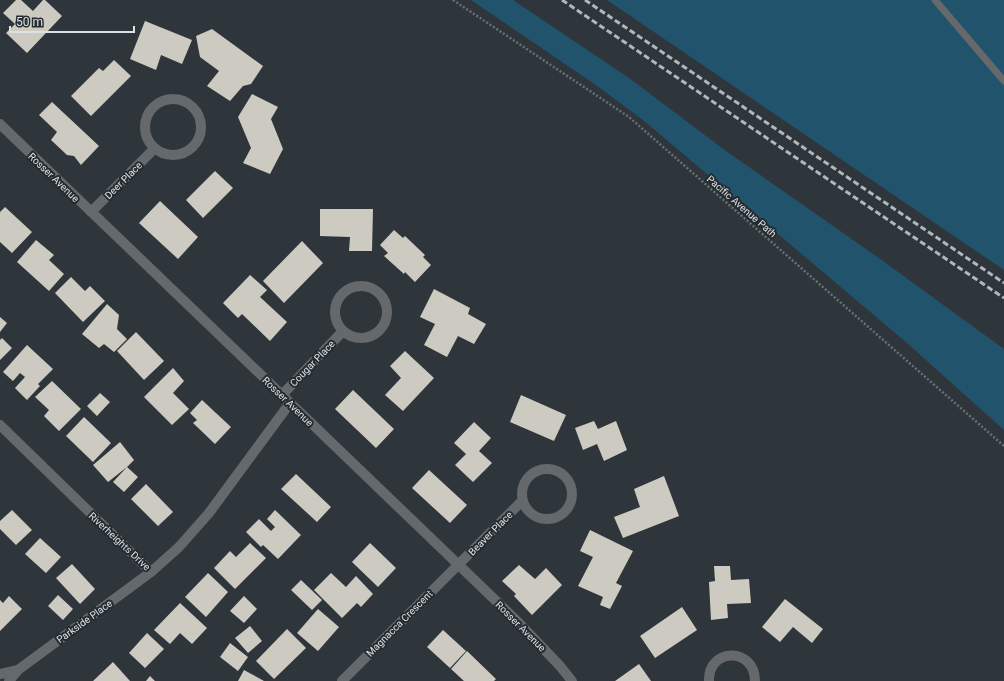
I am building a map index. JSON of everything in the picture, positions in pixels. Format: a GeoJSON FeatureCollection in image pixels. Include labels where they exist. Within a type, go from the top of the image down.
{"type":"FeatureCollection","features":[{"type":"Feature","properties":{"kind":"street"},"geometry":{"type":"LineString","coordinates":[[178,99],[186,102],[194,108],[199,116],[201,125],[200,135],[190,150],[181,154],[172,155],[163,153],[155,148],[149,141],[145,124],[148,115],[153,108],[164,101],[178,99]]}},
{"type":"Feature","properties":{"kind":"street","name":"Rosser Avenue"},"geometry":{"type":"LineString","coordinates":[[0,124],[457,565],[517,621],[560,666],[572,681]]}},
{"type":"Feature","properties":{"kind":"street","name":"Deer Place"},"geometry":{"type":"LineString","coordinates":[[91,212],[155,148]]}},
{"type":"Feature","properties":{"kind":"street","name":"Cougar Place"},"geometry":{"type":"LineString","coordinates":[[361,286],[374,289],[380,294],[385,301],[387,310],[386,319],[382,327],[376,333],[368,337],[359,338],[350,336],[343,331],[337,325],[334,308],[342,293],[349,288],[361,286]]}},
{"type":"Feature","properties":{"kind":"street","name":"Cougar Place"},"geometry":{"type":"LineString","coordinates":[[282,396],[343,331]]}},
{"type":"Feature","properties":{"kind":"street","name":"Riverheights Drive"},"geometry":{"type":"LineString","coordinates":[[0,426],[151,572],[179,547],[209,513],[290,403]]}},
{"type":"Feature","properties":{"kind":"street","name":"Beaver Place"},"geometry":{"type":"LineString","coordinates":[[554,470],[564,476],[570,483],[572,491],[568,507],[563,514],[556,518],[548,520],[535,516],[526,508],[522,501],[521,493],[523,485],[534,472],[554,470]]}},
{"type":"Feature","properties":{"kind":"street","name":"Beaver Place"},"geometry":{"type":"LineString","coordinates":[[457,565],[522,501]]}},
{"type":"Feature","properties":{"kind":"street","name":"Magnacca Crescent"},"geometry":{"type":"LineString","coordinates":[[342,681],[457,565]]}},
{"type":"Feature","properties":{"kind":"street","name":"Parkside Place"},"geometry":{"type":"LineString","coordinates":[[9,681],[18,670],[151,572]]}},
{"type":"Feature","properties":{"kind":"street"},"geometry":{"type":"LineString","coordinates":[[709,681],[711,668],[722,657],[730,655],[738,656],[746,660],[752,666],[755,673],[755,681]]}},
{"type":"Feature","properties":{"kind":"street","name":"Parkside Place"},"geometry":{"type":"LineString","coordinates":[[0,674],[18,670]]}},
{"type":"Feature","properties":{"kind":"lane"},"geometry":{"type":"LineString","coordinates":[[935,0],[1004,81]]}},
{"type":"Feature","properties":{"kind":"path","name":"Pacific Avenue Path"},"geometry":{"type":"LineString","coordinates":[[453,0],[629,117],[1004,446]]}},
{"type":"Feature","properties":{"kind":"shaded area"},"geometry":{"type":"Polygon","coordinates":[[[471,0],[513,0],[629,78],[726,151],[876,256],[1004,349],[1004,430],[907,343],[643,120],[593,83],[471,0]]]}},
{"type":"Feature","properties":{"kind":"shaded area"},"geometry":{"type":"Polygon","coordinates":[[[607,0],[1004,0],[1004,270],[607,0]]]}},
{"type":"Feature","properties":{"kind":"building"},"geometry":{"type":"Polygon","coordinates":[[[16,0],[21,0],[33,11],[43,0],[45,0],[62,16],[27,53],[6,33],[15,24],[3,13],[16,0]]]}},
{"type":"Feature","properties":{"kind":"building"},"geometry":{"type":"Polygon","coordinates":[[[145,21],[192,40],[182,64],[161,55],[156,70],[130,59],[145,21]]]}},
{"type":"Feature","properties":{"kind":"building"},"geometry":{"type":"Polygon","coordinates":[[[212,29],[263,66],[251,84],[243,86],[230,101],[207,86],[219,71],[200,57],[196,36],[212,29]]]}},
{"type":"Feature","properties":{"kind":"building"},"geometry":{"type":"Polygon","coordinates":[[[114,60],[131,76],[91,116],[71,96],[99,68],[103,71],[114,60]]]}},
{"type":"Feature","properties":{"kind":"building"},"geometry":{"type":"Polygon","coordinates":[[[252,94],[278,107],[271,119],[283,149],[270,174],[243,163],[251,148],[238,117],[252,94]]]}},
{"type":"Feature","properties":{"kind":"building"},"geometry":{"type":"Polygon","coordinates":[[[52,102],[99,146],[81,165],[74,156],[67,155],[51,140],[57,132],[39,115],[52,102]]]}},
{"type":"Feature","properties":{"kind":"building"},"geometry":{"type":"Polygon","coordinates":[[[215,171],[233,188],[203,218],[186,200],[215,171]]]}},
{"type":"Feature","properties":{"kind":"building"},"geometry":{"type":"Polygon","coordinates":[[[160,201],[198,237],[178,259],[139,223],[160,201]]]}},
{"type":"Feature","properties":{"kind":"building"},"geometry":{"type":"Polygon","coordinates":[[[5,207],[32,232],[12,253],[0,242],[0,212],[5,207]]]}},
{"type":"Feature","properties":{"kind":"building"},"geometry":{"type":"Polygon","coordinates":[[[320,209],[373,209],[372,251],[349,251],[350,237],[320,236],[320,209]]]}},
{"type":"Feature","properties":{"kind":"building"},"geometry":{"type":"Polygon","coordinates":[[[394,230],[403,238],[405,236],[425,255],[423,257],[431,265],[415,282],[405,272],[404,274],[384,256],[388,253],[380,245],[394,230]]]}},
{"type":"Feature","properties":{"kind":"building"},"geometry":{"type":"Polygon","coordinates":[[[36,240],[54,255],[49,260],[64,274],[49,291],[17,262],[36,240]]]}},
{"type":"Feature","properties":{"kind":"building"},"geometry":{"type":"Polygon","coordinates":[[[302,241],[323,263],[284,303],[263,281],[302,241]]]}},
{"type":"Feature","properties":{"kind":"building"},"geometry":{"type":"Polygon","coordinates":[[[250,275],[267,290],[260,297],[287,322],[270,341],[242,314],[238,318],[223,303],[250,275]]]}},
{"type":"Feature","properties":{"kind":"building"},"geometry":{"type":"Polygon","coordinates":[[[71,277],[85,291],[90,286],[105,301],[83,322],[55,293],[71,277]]]}},
{"type":"Feature","properties":{"kind":"building"},"geometry":{"type":"Polygon","coordinates":[[[434,289],[470,308],[468,314],[486,324],[474,344],[458,336],[447,357],[424,345],[435,324],[420,317],[434,289]]]}},
{"type":"Feature","properties":{"kind":"building"},"geometry":{"type":"Polygon","coordinates":[[[107,304],[119,315],[117,329],[127,339],[114,352],[104,344],[99,348],[82,334],[107,304]]]}},
{"type":"Feature","properties":{"kind":"building"},"geometry":{"type":"Polygon","coordinates":[[[0,317],[7,323],[0,332],[0,317]]]}},
{"type":"Feature","properties":{"kind":"building"},"geometry":{"type":"Polygon","coordinates":[[[136,332],[164,361],[144,380],[117,351],[136,332]]]}},
{"type":"Feature","properties":{"kind":"building"},"geometry":{"type":"Polygon","coordinates":[[[2,338],[12,348],[0,360],[0,340],[2,338]]]}},
{"type":"Feature","properties":{"kind":"building"},"geometry":{"type":"Polygon","coordinates":[[[27,345],[53,369],[38,384],[40,386],[27,400],[15,388],[25,377],[20,373],[13,381],[3,372],[27,345]]]}},
{"type":"Feature","properties":{"kind":"building"},"geometry":{"type":"Polygon","coordinates":[[[405,351],[434,378],[403,411],[385,395],[401,378],[390,366],[405,351]]]}},
{"type":"Feature","properties":{"kind":"building"},"geometry":{"type":"Polygon","coordinates":[[[173,368],[184,381],[173,393],[189,409],[172,425],[144,397],[173,368]]]}},
{"type":"Feature","properties":{"kind":"building"},"geometry":{"type":"Polygon","coordinates":[[[52,381],[81,409],[59,431],[44,416],[49,410],[35,397],[52,381]]]}},
{"type":"Feature","properties":{"kind":"building"},"geometry":{"type":"Polygon","coordinates":[[[353,390],[394,429],[376,448],[335,409],[353,390]]]}},
{"type":"Feature","properties":{"kind":"building"},"geometry":{"type":"Polygon","coordinates":[[[100,393],[110,402],[97,416],[87,406],[100,393]]]}},
{"type":"Feature","properties":{"kind":"building"},"geometry":{"type":"Polygon","coordinates":[[[521,395],[566,415],[554,441],[510,422],[521,395]]]}},
{"type":"Feature","properties":{"kind":"building"},"geometry":{"type":"Polygon","coordinates":[[[202,400],[231,427],[215,444],[193,423],[197,420],[190,413],[202,400]]]}},
{"type":"Feature","properties":{"kind":"building"},"geometry":{"type":"Polygon","coordinates":[[[84,417],[111,443],[93,462],[66,436],[84,417]]]}},
{"type":"Feature","properties":{"kind":"building"},"geometry":{"type":"Polygon","coordinates":[[[594,421],[598,429],[616,421],[627,450],[604,461],[597,444],[583,450],[575,428],[594,421]]]}},
{"type":"Feature","properties":{"kind":"building"},"geometry":{"type":"Polygon","coordinates":[[[474,422],[491,438],[479,451],[492,463],[473,482],[455,465],[466,454],[454,443],[474,422]]]}},
{"type":"Feature","properties":{"kind":"building"},"geometry":{"type":"Polygon","coordinates":[[[120,442],[134,460],[108,482],[93,465],[120,442]]]}},
{"type":"Feature","properties":{"kind":"building"},"geometry":{"type":"Polygon","coordinates":[[[127,467],[138,477],[124,492],[113,482],[127,467]]]}},
{"type":"Feature","properties":{"kind":"building"},"geometry":{"type":"Polygon","coordinates":[[[429,470],[467,505],[450,523],[412,488],[429,470]]]}},
{"type":"Feature","properties":{"kind":"building"},"geometry":{"type":"Polygon","coordinates":[[[296,474],[331,507],[317,522],[281,489],[296,474]]]}},
{"type":"Feature","properties":{"kind":"building"},"geometry":{"type":"Polygon","coordinates":[[[664,476],[679,516],[623,538],[614,517],[640,507],[634,489],[664,476]]]}},
{"type":"Feature","properties":{"kind":"building"},"geometry":{"type":"Polygon","coordinates":[[[146,484],[173,512],[158,526],[131,499],[146,484]]]}},
{"type":"Feature","properties":{"kind":"building"},"geometry":{"type":"Polygon","coordinates":[[[12,510],[32,530],[16,545],[0,529],[0,521],[12,510]]]}},
{"type":"Feature","properties":{"kind":"building"},"geometry":{"type":"Polygon","coordinates":[[[275,510],[301,535],[278,559],[263,545],[261,547],[246,532],[259,519],[271,531],[275,527],[267,519],[275,510]]]}},
{"type":"Feature","properties":{"kind":"building"},"geometry":{"type":"Polygon","coordinates":[[[590,530],[633,551],[616,583],[622,586],[610,609],[600,605],[603,597],[578,586],[593,557],[580,551],[590,530]]]}},
{"type":"Feature","properties":{"kind":"building"},"geometry":{"type":"Polygon","coordinates":[[[40,538],[61,557],[46,573],[25,554],[40,538]]]}},
{"type":"Feature","properties":{"kind":"building"},"geometry":{"type":"Polygon","coordinates":[[[250,543],[266,558],[235,589],[214,568],[230,551],[236,557],[250,543]]]}},
{"type":"Feature","properties":{"kind":"building"},"geometry":{"type":"Polygon","coordinates":[[[370,543],[396,568],[378,587],[352,562],[370,543]]]}},
{"type":"Feature","properties":{"kind":"building"},"geometry":{"type":"Polygon","coordinates":[[[72,564],[95,589],[80,604],[56,578],[72,564]]]}},
{"type":"Feature","properties":{"kind":"building"},"geometry":{"type":"Polygon","coordinates":[[[519,565],[535,579],[546,568],[562,585],[532,615],[514,596],[516,594],[502,581],[519,565]]]}},
{"type":"Feature","properties":{"kind":"building"},"geometry":{"type":"Polygon","coordinates":[[[714,566],[730,566],[731,580],[749,579],[751,603],[727,604],[728,618],[711,620],[709,582],[715,581],[714,566]]]}},
{"type":"Feature","properties":{"kind":"building"},"geometry":{"type":"Polygon","coordinates":[[[208,573],[228,592],[206,617],[185,597],[208,573]]]}},
{"type":"Feature","properties":{"kind":"building"},"geometry":{"type":"Polygon","coordinates":[[[331,573],[346,587],[356,576],[373,594],[361,607],[357,603],[342,618],[314,590],[331,573]]]}},
{"type":"Feature","properties":{"kind":"building"},"geometry":{"type":"Polygon","coordinates":[[[301,580],[322,600],[312,610],[291,590],[301,580]]]}},
{"type":"Feature","properties":{"kind":"building"},"geometry":{"type":"Polygon","coordinates":[[[58,595],[73,609],[63,620],[48,606],[58,595]]]}},
{"type":"Feature","properties":{"kind":"building"},"geometry":{"type":"Polygon","coordinates":[[[9,596],[22,609],[0,631],[0,600],[3,603],[9,596]]]}},
{"type":"Feature","properties":{"kind":"building"},"geometry":{"type":"Polygon","coordinates":[[[244,596],[257,609],[244,623],[230,611],[244,596]]]}},
{"type":"Feature","properties":{"kind":"building"},"geometry":{"type":"Polygon","coordinates":[[[785,599],[823,629],[812,643],[793,627],[780,642],[762,627],[785,599]]]}},
{"type":"Feature","properties":{"kind":"building"},"geometry":{"type":"Polygon","coordinates":[[[180,603],[207,628],[192,644],[180,633],[170,644],[154,630],[180,603]]]}},
{"type":"Feature","properties":{"kind":"building"},"geometry":{"type":"Polygon","coordinates":[[[682,607],[697,630],[655,658],[640,636],[682,607]]]}},
{"type":"Feature","properties":{"kind":"building"},"geometry":{"type":"Polygon","coordinates":[[[318,609],[339,627],[318,651],[297,633],[318,609]]]}},
{"type":"Feature","properties":{"kind":"building"},"geometry":{"type":"Polygon","coordinates":[[[250,626],[262,641],[248,653],[235,638],[250,626]]]}},
{"type":"Feature","properties":{"kind":"building"},"geometry":{"type":"Polygon","coordinates":[[[287,629],[306,648],[274,679],[256,661],[287,629]]]}},
{"type":"Feature","properties":{"kind":"building"},"geometry":{"type":"Polygon","coordinates":[[[443,630],[466,651],[450,668],[427,647],[443,630]]]}},
{"type":"Feature","properties":{"kind":"building"},"geometry":{"type":"Polygon","coordinates":[[[147,633],[164,649],[145,668],[129,653],[147,633]]]}},
{"type":"Feature","properties":{"kind":"building"},"geometry":{"type":"Polygon","coordinates":[[[230,643],[248,657],[238,671],[220,657],[230,643]]]}},
{"type":"Feature","properties":{"kind":"building"},"geometry":{"type":"Polygon","coordinates":[[[467,651],[496,679],[494,681],[464,681],[451,669],[467,651]]]}},
{"type":"Feature","properties":{"kind":"building"},"geometry":{"type":"Polygon","coordinates":[[[113,662],[130,681],[93,681],[113,662]]]}},
{"type":"Feature","properties":{"kind":"building"},"geometry":{"type":"Polygon","coordinates":[[[639,664],[651,681],[615,681],[639,664]]]}},
{"type":"Feature","properties":{"kind":"building"},"geometry":{"type":"Polygon","coordinates":[[[244,670],[264,681],[238,681],[244,670]]]}},
{"type":"Feature","properties":{"kind":"building"},"geometry":{"type":"Polygon","coordinates":[[[150,676],[155,681],[146,681],[150,676]]]}},
{"type":"Feature","properties":{"kind":"railway"},"geometry":{"type":"LineString","coordinates":[[562,0],[1004,298]]}},
{"type":"Feature","properties":{"kind":"railway"},"geometry":{"type":"LineString","coordinates":[[585,0],[1004,283]]}}]}
